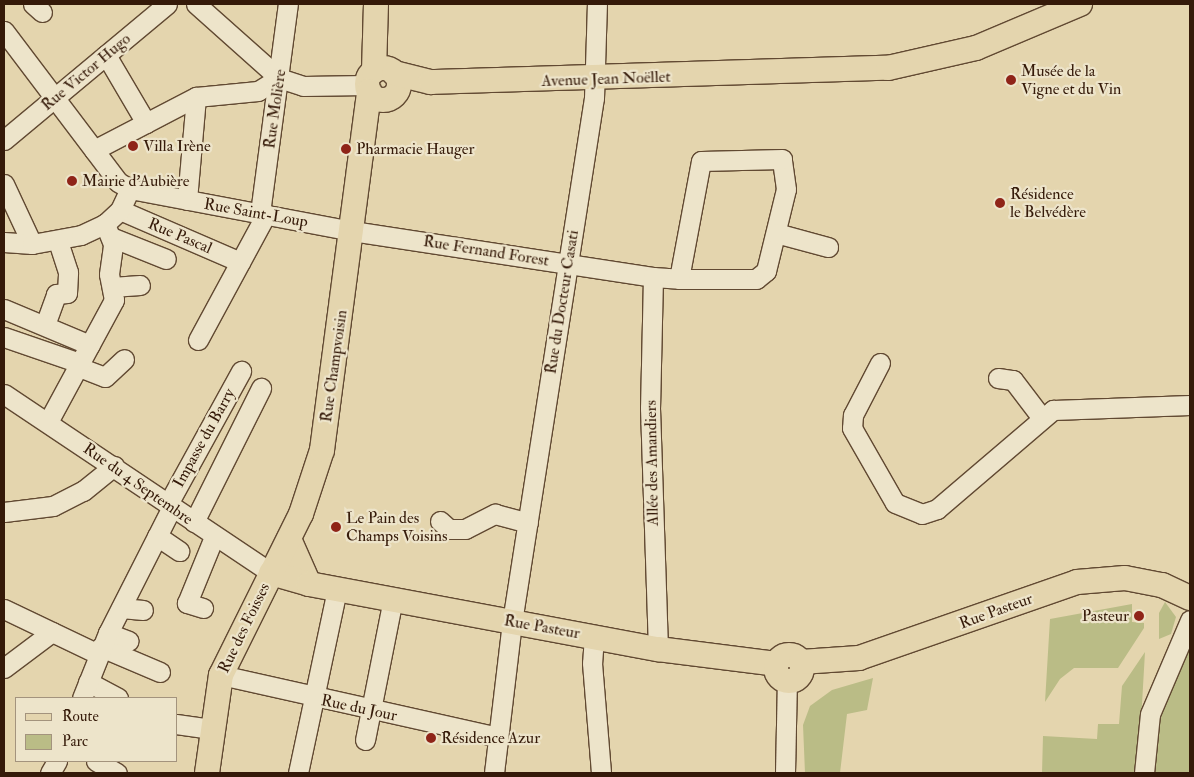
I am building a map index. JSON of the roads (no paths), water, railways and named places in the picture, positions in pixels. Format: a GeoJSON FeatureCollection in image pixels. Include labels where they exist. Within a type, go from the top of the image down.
{"type":"FeatureCollection","features":[{"type":"Feature","properties":{"kind":"main road","name":"Avenue Jean Noëllet"},"geometry":{"type":"LineString","coordinates":[[382,83],[595,80],[781,74],[826,67],[844,72],[933,60],[976,48],[1080,4]]}},
{"type":"Feature","properties":{"kind":"main road","name":"Rue Champvoisin"},"geometry":{"type":"LineString","coordinates":[[271,573],[289,539],[315,480],[322,450],[364,150],[382,83],[375,11]]}},
{"type":"Feature","properties":{"kind":"main road"},"geometry":{"type":"LineString","coordinates":[[289,539],[308,584]]}},
{"type":"Feature","properties":{"kind":"main road","name":"Rue Pasteur"},"geometry":{"type":"LineString","coordinates":[[271,573],[337,590],[658,649],[788,669],[859,658],[1077,582],[1134,580],[1190,598]]}},
{"type":"Feature","properties":{"kind":"main road","name":"Rue des Foisses"},"geometry":{"type":"LineString","coordinates":[[207,773],[210,729],[221,675],[271,573]]}},
{"type":"Feature","properties":{"kind":"street","name":"Rue Victor Hugo"},"geometry":{"type":"LineString","coordinates":[[4,140],[167,4]]}},
{"type":"Feature","properties":{"kind":"street"},"geometry":{"type":"LineString","coordinates":[[196,4],[279,78],[303,86],[382,83]]}},
{"type":"Feature","properties":{"kind":"street","name":"Rue Molière"},"geometry":{"type":"LineString","coordinates":[[263,214],[288,4]]}},
{"type":"Feature","properties":{"kind":"street","name":"Rue du Docteur Casati"},"geometry":{"type":"LineString","coordinates":[[494,773],[512,622],[595,80],[597,4]]}},
{"type":"Feature","properties":{"kind":"street"},"geometry":{"type":"LineString","coordinates":[[4,31],[118,182],[130,189],[108,231],[114,300],[48,422]]}},
{"type":"Feature","properties":{"kind":"street"},"geometry":{"type":"LineString","coordinates":[[106,55],[146,123]]}},
{"type":"Feature","properties":{"kind":"street"},"geometry":{"type":"LineString","coordinates":[[94,150],[196,97],[258,91],[279,78]]}},
{"type":"Feature","properties":{"kind":"street"},"geometry":{"type":"LineString","coordinates":[[187,200],[196,97]]}},
{"type":"Feature","properties":{"kind":"street","name":"Rue Fernand Forest"},"geometry":{"type":"LineString","coordinates":[[352,231],[653,277],[679,279],[756,279],[766,271],[786,190],[782,159],[702,161],[679,279]]}},
{"type":"Feature","properties":{"kind":"street"},"geometry":{"type":"LineString","coordinates":[[4,184],[32,244]]}},
{"type":"Feature","properties":{"kind":"street","name":"Rue Saint-Loup"},"geometry":{"type":"LineString","coordinates":[[130,189],[352,231]]}},
{"type":"Feature","properties":{"kind":"street","name":"Rue Pascal"},"geometry":{"type":"LineString","coordinates":[[120,210],[240,262]]}},
{"type":"Feature","properties":{"kind":"street"},"geometry":{"type":"LineString","coordinates":[[198,340],[240,262],[263,214]]}},
{"type":"Feature","properties":{"kind":"street"},"geometry":{"type":"LineString","coordinates":[[4,242],[32,244],[58,242],[108,231],[166,259]]}},
{"type":"Feature","properties":{"kind":"street"},"geometry":{"type":"LineString","coordinates":[[776,233],[828,247]]}},
{"type":"Feature","properties":{"kind":"street"},"geometry":{"type":"LineString","coordinates":[[45,325],[56,294],[66,293],[68,272],[58,242]]}},
{"type":"Feature","properties":{"kind":"street","name":"Allée des Amandiers"},"geometry":{"type":"LineString","coordinates":[[653,277],[650,408],[658,649]]}},
{"type":"Feature","properties":{"kind":"street"},"geometry":{"type":"LineString","coordinates":[[112,287],[140,285]]}},
{"type":"Feature","properties":{"kind":"street"},"geometry":{"type":"LineString","coordinates":[[4,309],[90,345]]}},
{"type":"Feature","properties":{"kind":"street"},"geometry":{"type":"LineString","coordinates":[[4,337],[80,363],[84,369],[106,377],[124,358]]}},
{"type":"Feature","properties":{"kind":"street"},"geometry":{"type":"LineString","coordinates":[[880,364],[853,415],[852,428],[895,503],[906,511],[922,514],[937,509],[1042,418],[1070,406],[1190,405]]}},
{"type":"Feature","properties":{"kind":"street","name":"Impasse du Barry"},"geometry":{"type":"LineString","coordinates":[[85,690],[102,645],[157,536],[170,506],[241,372]]}},
{"type":"Feature","properties":{"kind":"street"},"geometry":{"type":"LineString","coordinates":[[998,378],[1013,380],[1042,418]]}},
{"type":"Feature","properties":{"kind":"street"},"geometry":{"type":"LineString","coordinates":[[194,522],[261,388]]}},
{"type":"Feature","properties":{"kind":"street","name":"Rue du 4 Septembre"},"geometry":{"type":"LineString","coordinates":[[4,394],[114,466],[214,537],[271,573]]}},
{"type":"Feature","properties":{"kind":"street"},"geometry":{"type":"LineString","coordinates":[[4,512],[53,506],[83,491],[114,466]]}},
{"type":"Feature","properties":{"kind":"street"},"geometry":{"type":"LineString","coordinates":[[440,521],[449,529],[465,529],[496,514],[528,523]]}},
{"type":"Feature","properties":{"kind":"street"},"geometry":{"type":"LineString","coordinates":[[157,536],[179,551]]}},
{"type":"Feature","properties":{"kind":"street"},"geometry":{"type":"LineString","coordinates":[[202,608],[187,603],[214,537]]}},
{"type":"Feature","properties":{"kind":"street"},"geometry":{"type":"LineString","coordinates":[[298,773],[312,697],[337,590]]}},
{"type":"Feature","properties":{"kind":"street"},"geometry":{"type":"LineString","coordinates":[[365,740],[393,599]]}},
{"type":"Feature","properties":{"kind":"street"},"geometry":{"type":"LineString","coordinates":[[121,608],[143,610]]}},
{"type":"Feature","properties":{"kind":"street"},"geometry":{"type":"LineString","coordinates":[[4,609],[52,632],[102,645],[160,672]]}},
{"type":"Feature","properties":{"kind":"street"},"geometry":{"type":"LineString","coordinates":[[1144,773],[1150,714],[1190,620]]}},
{"type":"Feature","properties":{"kind":"street"},"geometry":{"type":"LineString","coordinates":[[4,668],[52,632]]}},
{"type":"Feature","properties":{"kind":"street"},"geometry":{"type":"LineString","coordinates":[[594,636],[592,663],[601,773]]}},
{"type":"Feature","properties":{"kind":"street"},"geometry":{"type":"LineString","coordinates":[[102,645],[129,641]]}},
{"type":"Feature","properties":{"kind":"street"},"geometry":{"type":"LineString","coordinates":[[784,773],[788,669]]}},
{"type":"Feature","properties":{"kind":"street","name":"Rue du Jour"},"geometry":{"type":"LineString","coordinates":[[221,675],[312,697],[498,737]]}},
{"type":"Feature","properties":{"kind":"street"},"geometry":{"type":"LineString","coordinates":[[85,690],[114,697]]}},
{"type":"Feature","properties":{"kind":"street"},"geometry":{"type":"LineString","coordinates":[[178,724],[210,729]]}},
{"type":"Feature","properties":{"kind":"street"},"geometry":{"type":"LineString","coordinates":[[50,773],[56,762]]}},
{"type":"Feature","properties":{"kind":"street"},"geometry":{"type":"LineString","coordinates":[[98,762],[117,773]]}},
{"type":"Feature","properties":{"kind":"place","name":"Musée de la Vigne et du Vin"},"geometry":{"type":"Point","coordinates":[1011,80]}},
{"type":"Feature","properties":{"kind":"place","name":"Villa Irène"},"geometry":{"type":"Point","coordinates":[133,146]}},
{"type":"Feature","properties":{"kind":"place","name":"Pharmacie Hauger"},"geometry":{"type":"Point","coordinates":[346,149]}},
{"type":"Feature","properties":{"kind":"place","name":"Mairie d'Aubière"},"geometry":{"type":"Point","coordinates":[72,181]}},
{"type":"Feature","properties":{"kind":"place","name":"Résidence le Belvédère"},"geometry":{"type":"Point","coordinates":[1000,203]}},
{"type":"Feature","properties":{"kind":"place","name":"Le Pain des Champs Voisins"},"geometry":{"type":"Point","coordinates":[336,527]}},
{"type":"Feature","properties":{"kind":"place","name":"Pasteur"},"geometry":{"type":"Point","coordinates":[1139,616]}},
{"type":"Feature","properties":{"kind":"place","name":"Résidence Azur"},"geometry":{"type":"Point","coordinates":[431,738]}}]}
